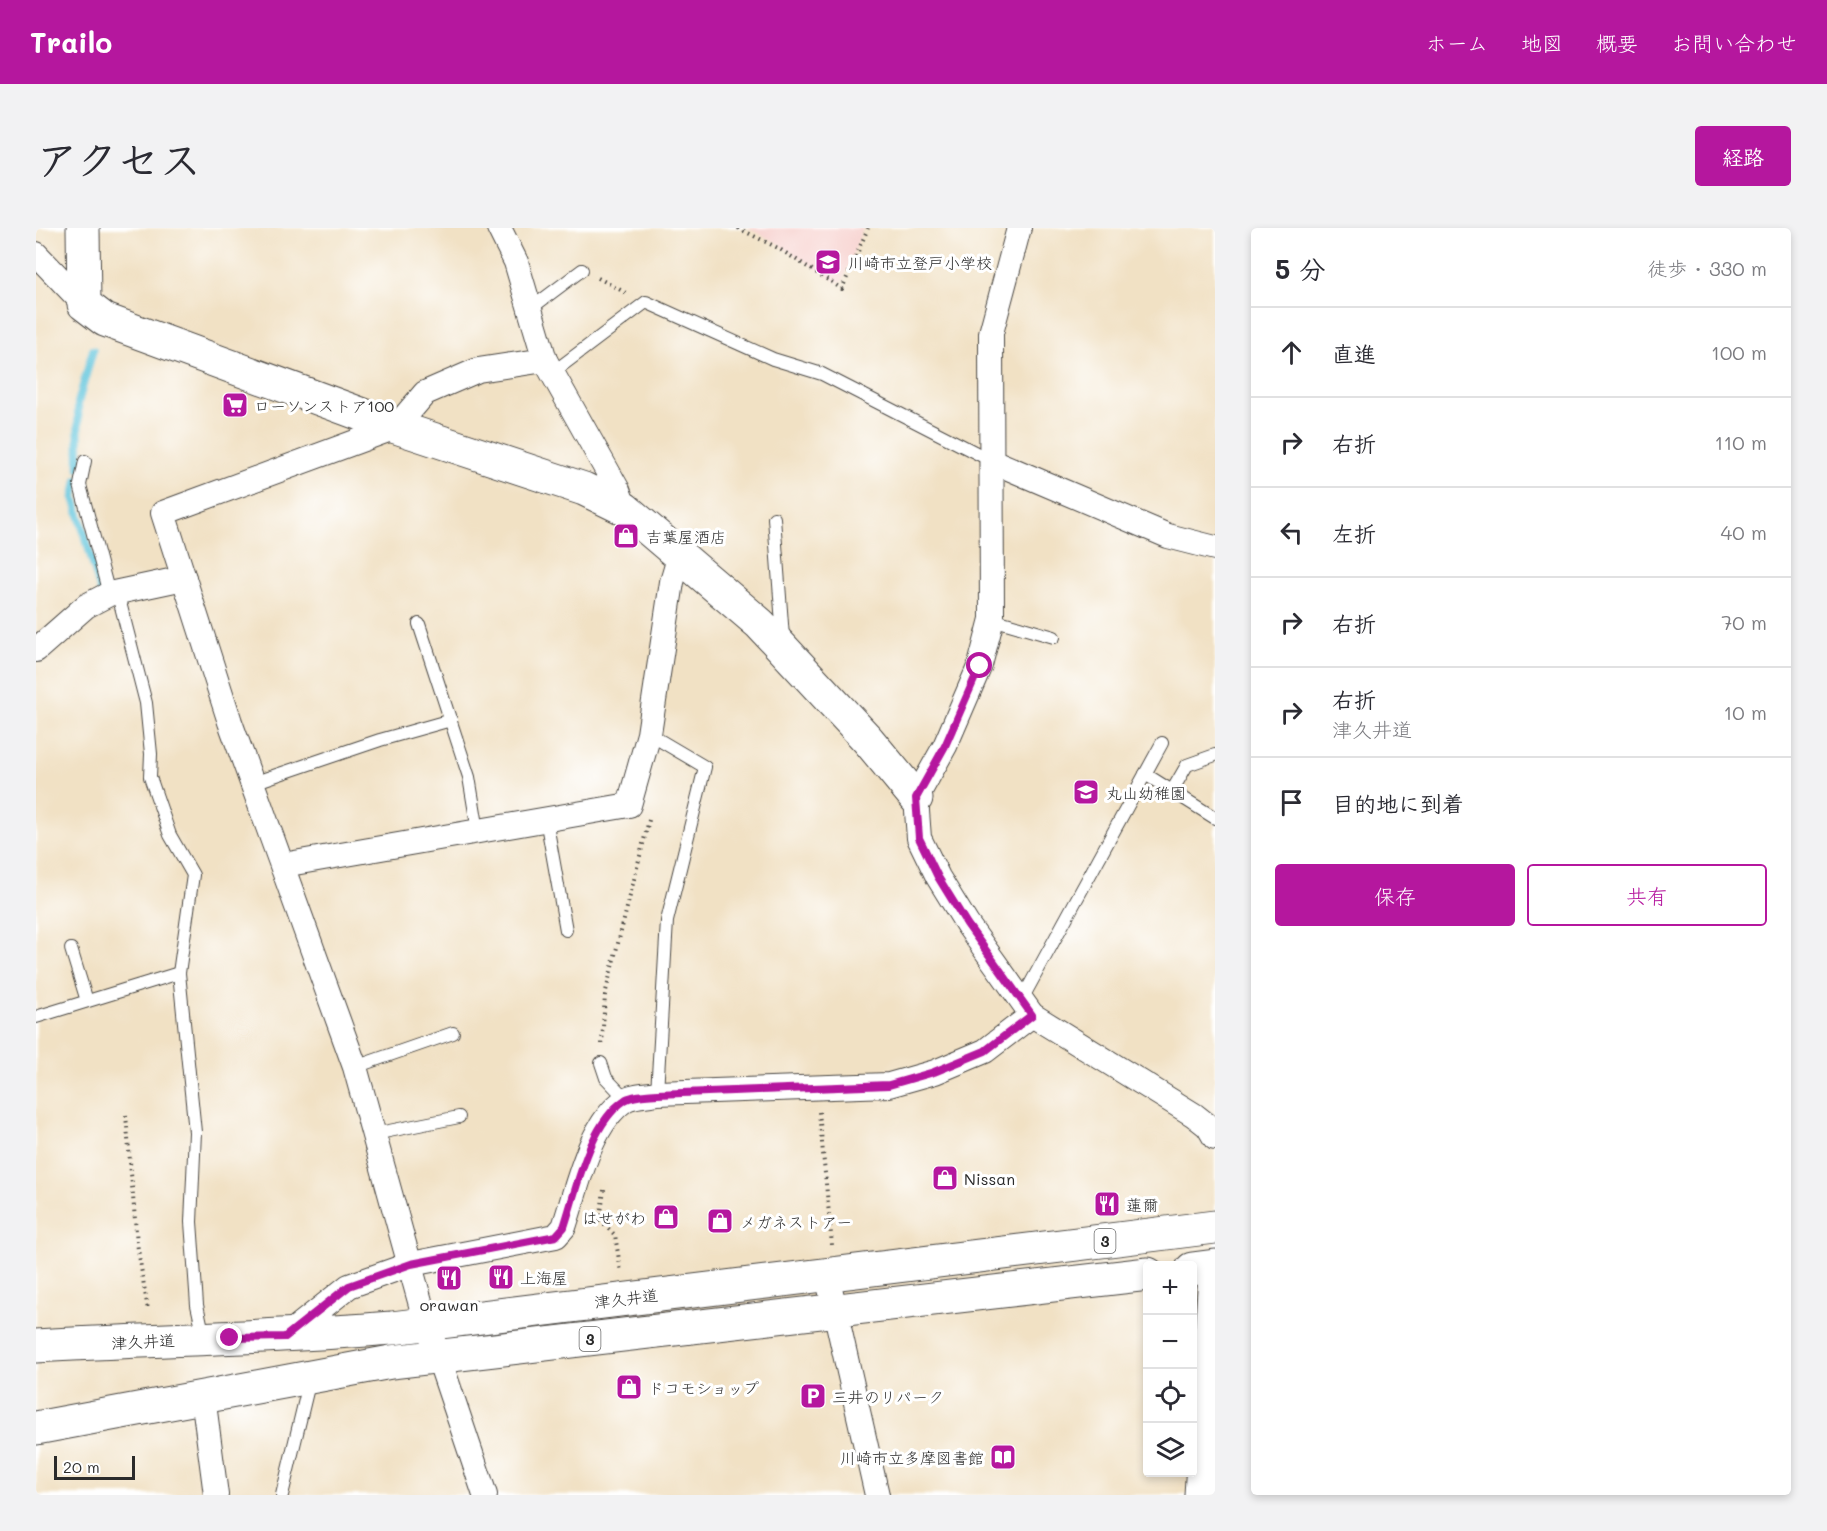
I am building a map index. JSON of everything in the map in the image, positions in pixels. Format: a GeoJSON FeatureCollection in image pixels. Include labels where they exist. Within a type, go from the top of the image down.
{"type":"FeatureCollection","features":[{"type":"Feature","properties":{"kind":"main road"},"geometry":{"type":"LineString","coordinates":[[83,228],[84,304],[105,320],[396,427],[584,489],[625,509],[760,624],[868,740],[916,798]]}},
{"type":"Feature","properties":{"kind":"main road","name":"津久井道"},"geometry":{"type":"LineString","coordinates":[[36,1346],[204,1338],[285,1337],[427,1323],[830,1264],[1215,1227]]}},
{"type":"Feature","properties":{"kind":"main road"},"geometry":{"type":"LineString","coordinates":[[1197,1268],[1215,1266]]}},
{"type":"Feature","properties":{"kind":"main road"},"geometry":{"type":"LineString","coordinates":[[1206,1485],[1215,1274]]}},
{"type":"Feature","properties":{"kind":"main road","name":"3"},"geometry":{"type":"LineString","coordinates":[[36,1428],[311,1375],[438,1357],[1143,1275]]}},
{"type":"Feature","properties":{"kind":"street"},"geometry":{"type":"LineString","coordinates":[[499,228],[516,262],[548,367],[590,445],[618,490],[625,509]]}},
{"type":"Feature","properties":{"kind":"street"},"geometry":{"type":"LineString","coordinates":[[1019,228],[991,333],[992,619],[980,666],[945,746],[916,798],[919,838],[938,877],[1026,1008],[1194,1114],[1208,1126],[1215,1138]]}},
{"type":"Feature","properties":{"kind":"street"},"geometry":{"type":"LineString","coordinates":[[36,254],[84,304]]}},
{"type":"Feature","properties":{"kind":"street"},"geometry":{"type":"LineString","coordinates":[[485,1495],[427,1323],[355,1067],[230,722],[163,513],[396,427],[425,393],[467,374],[478,370],[548,367]]}},
{"type":"Feature","properties":{"kind":"street"},"geometry":{"type":"LineString","coordinates":[[992,461],[1168,536],[1215,548]]}},
{"type":"Feature","properties":{"kind":"street"},"geometry":{"type":"LineString","coordinates":[[283,865],[629,805],[648,734],[672,582],[680,555]]}},
{"type":"Feature","properties":{"kind":"street"},"geometry":{"type":"LineString","coordinates":[[36,650],[86,606],[113,593],[184,578]]}},
{"type":"Feature","properties":{"kind":"street"},"geometry":{"type":"LineString","coordinates":[[285,1337],[349,1286],[411,1264],[556,1236],[564,1227],[590,1148],[605,1122],[626,1098],[657,1094],[889,1085],[934,1072],[985,1051],[1026,1008]]}},
{"type":"Feature","properties":{"kind":"street"},"geometry":{"type":"LineString","coordinates":[[830,1264],[835,1312],[877,1495]]}},
{"type":"Feature","properties":{"kind":"street"},"geometry":{"type":"LineString","coordinates":[[203,1396],[216,1495]]}},
{"type":"Feature","properties":{"kind":"lane"},"geometry":{"type":"LineString","coordinates":[[530,309],[582,270]]}},
{"type":"Feature","properties":{"kind":"lane"},"geometry":{"type":"LineString","coordinates":[[548,367],[646,302],[773,359],[822,374],[992,461]]}},
{"type":"Feature","properties":{"kind":"lane"},"geometry":{"type":"LineString","coordinates":[[85,461],[80,485],[146,703],[151,754],[150,777],[170,835],[193,875],[179,973],[195,1132],[191,1222],[196,1305],[204,1338]]}},
{"type":"Feature","properties":{"kind":"lane"},"geometry":{"type":"LineString","coordinates":[[774,518],[784,648]]}},
{"type":"Feature","properties":{"kind":"lane"},"geometry":{"type":"LineString","coordinates":[[992,619],[1054,637]]}},
{"type":"Feature","properties":{"kind":"lane"},"geometry":{"type":"LineString","coordinates":[[418,624],[469,777],[478,831]]}},
{"type":"Feature","properties":{"kind":"lane"},"geometry":{"type":"LineString","coordinates":[[253,783],[380,740],[451,720]]}},
{"type":"Feature","properties":{"kind":"lane"},"geometry":{"type":"LineString","coordinates":[[648,734],[705,767],[667,921],[657,1094]]}},
{"type":"Feature","properties":{"kind":"lane"},"geometry":{"type":"LineString","coordinates":[[1026,1008],[1162,743]]}},
{"type":"Feature","properties":{"kind":"lane"},"geometry":{"type":"LineString","coordinates":[[1172,791],[1187,765],[1215,755]]}},
{"type":"Feature","properties":{"kind":"lane"},"geometry":{"type":"LineString","coordinates":[[1145,774],[1215,818]]}},
{"type":"Feature","properties":{"kind":"lane"},"geometry":{"type":"LineString","coordinates":[[546,819],[566,930]]}},
{"type":"Feature","properties":{"kind":"lane"},"geometry":{"type":"LineString","coordinates":[[71,949],[87,1001]]}},
{"type":"Feature","properties":{"kind":"lane"},"geometry":{"type":"LineString","coordinates":[[36,1017],[179,973]]}},
{"type":"Feature","properties":{"kind":"lane"},"geometry":{"type":"LineString","coordinates":[[355,1067],[453,1033]]}},
{"type":"Feature","properties":{"kind":"lane"},"geometry":{"type":"LineString","coordinates":[[601,1063],[606,1078],[626,1098]]}},
{"type":"Feature","properties":{"kind":"lane"},"geometry":{"type":"LineString","coordinates":[[374,1134],[459,1116]]}},
{"type":"Feature","properties":{"kind":"lane"},"geometry":{"type":"LineString","coordinates":[[282,1495],[311,1375]]}},
{"type":"Feature","properties":{"kind":"path"},"geometry":{"type":"LineString","coordinates":[[738,228],[778,248],[842,289],[868,228]]}},
{"type":"Feature","properties":{"kind":"path"},"geometry":{"type":"LineString","coordinates":[[582,270],[646,302]]}},
{"type":"Feature","properties":{"kind":"path"},"geometry":{"type":"LineString","coordinates":[[601,1063],[605,995],[651,813],[629,805]]}},
{"type":"Feature","properties":{"kind":"path"},"geometry":{"type":"LineString","coordinates":[[819,1110],[830,1264]]}},
{"type":"Feature","properties":{"kind":"path"},"geometry":{"type":"LineString","coordinates":[[126,1115],[137,1243],[148,1311]]}},
{"type":"Feature","properties":{"kind":"path"},"geometry":{"type":"LineString","coordinates":[[606,1180],[600,1220],[615,1235],[623,1280]]}},
{"type":"Feature","properties":{"kind":"shaded area","name":"川崎市立登戸小学校"},"geometry":{"type":"Polygon","coordinates":[[[748,228],[863,228],[843,280],[837,282],[777,243],[748,228]]]}},
{"type":"Feature","properties":{"kind":"waterway"},"geometry":{"type":"LineString","coordinates":[[79,468],[78,403],[93,350]]}},
{"type":"Feature","properties":{"kind":"waterway"},"geometry":{"type":"LineString","coordinates":[[77,480],[74,497],[101,592]]}},
{"type":"Feature","properties":{"kind":"place","name":"川崎市立登戸小学校"},"geometry":{"type":"Point","coordinates":[828,262]}},
{"type":"Feature","properties":{"kind":"place","name":"ローソンストア100"},"geometry":{"type":"Point","coordinates":[235,405]}},
{"type":"Feature","properties":{"kind":"place","name":"吉葉屋酒店"},"geometry":{"type":"Point","coordinates":[626,536]}},
{"type":"Feature","properties":{"kind":"place","name":"丸山幼稚園"},"geometry":{"type":"Point","coordinates":[1086,792]}},
{"type":"Feature","properties":{"kind":"place","name":"Nissan"},"geometry":{"type":"Point","coordinates":[945,1178]}},
{"type":"Feature","properties":{"kind":"place","name":"蓮爾"},"geometry":{"type":"Point","coordinates":[1107,1204]}},
{"type":"Feature","properties":{"kind":"place","name":"はせがわ"},"geometry":{"type":"Point","coordinates":[666,1217]}},
{"type":"Feature","properties":{"kind":"place","name":"メガネストアー"},"geometry":{"type":"Point","coordinates":[720,1221]}},
{"type":"Feature","properties":{"kind":"place","name":"上海屋"},"geometry":{"type":"Point","coordinates":[501,1277]}},
{"type":"Feature","properties":{"kind":"place","name":"orawan"},"geometry":{"type":"Point","coordinates":[449,1278]}},
{"type":"Feature","properties":{"kind":"place","name":"ドコモショップ"},"geometry":{"type":"Point","coordinates":[629,1387]}},
{"type":"Feature","properties":{"kind":"place","name":"三井のリパーク"},"geometry":{"type":"Point","coordinates":[813,1396]}},
{"type":"Feature","properties":{"kind":"place","name":"川崎市立多摩図書館"},"geometry":{"type":"Point","coordinates":[1003,1457]}},
{"type":"Feature","properties":{"kind":"route"},"geometry":{"type":"LineString","coordinates":[[230,1338],[285,1337],[349,1286],[411,1264],[556,1236],[564,1227],[590,1148],[605,1122],[626,1098],[657,1094],[889,1085],[934,1072],[985,1051],[1032,1015],[1020,1002],[967,924],[938,877],[919,838],[916,798],[945,746],[980,666]]}}]}
